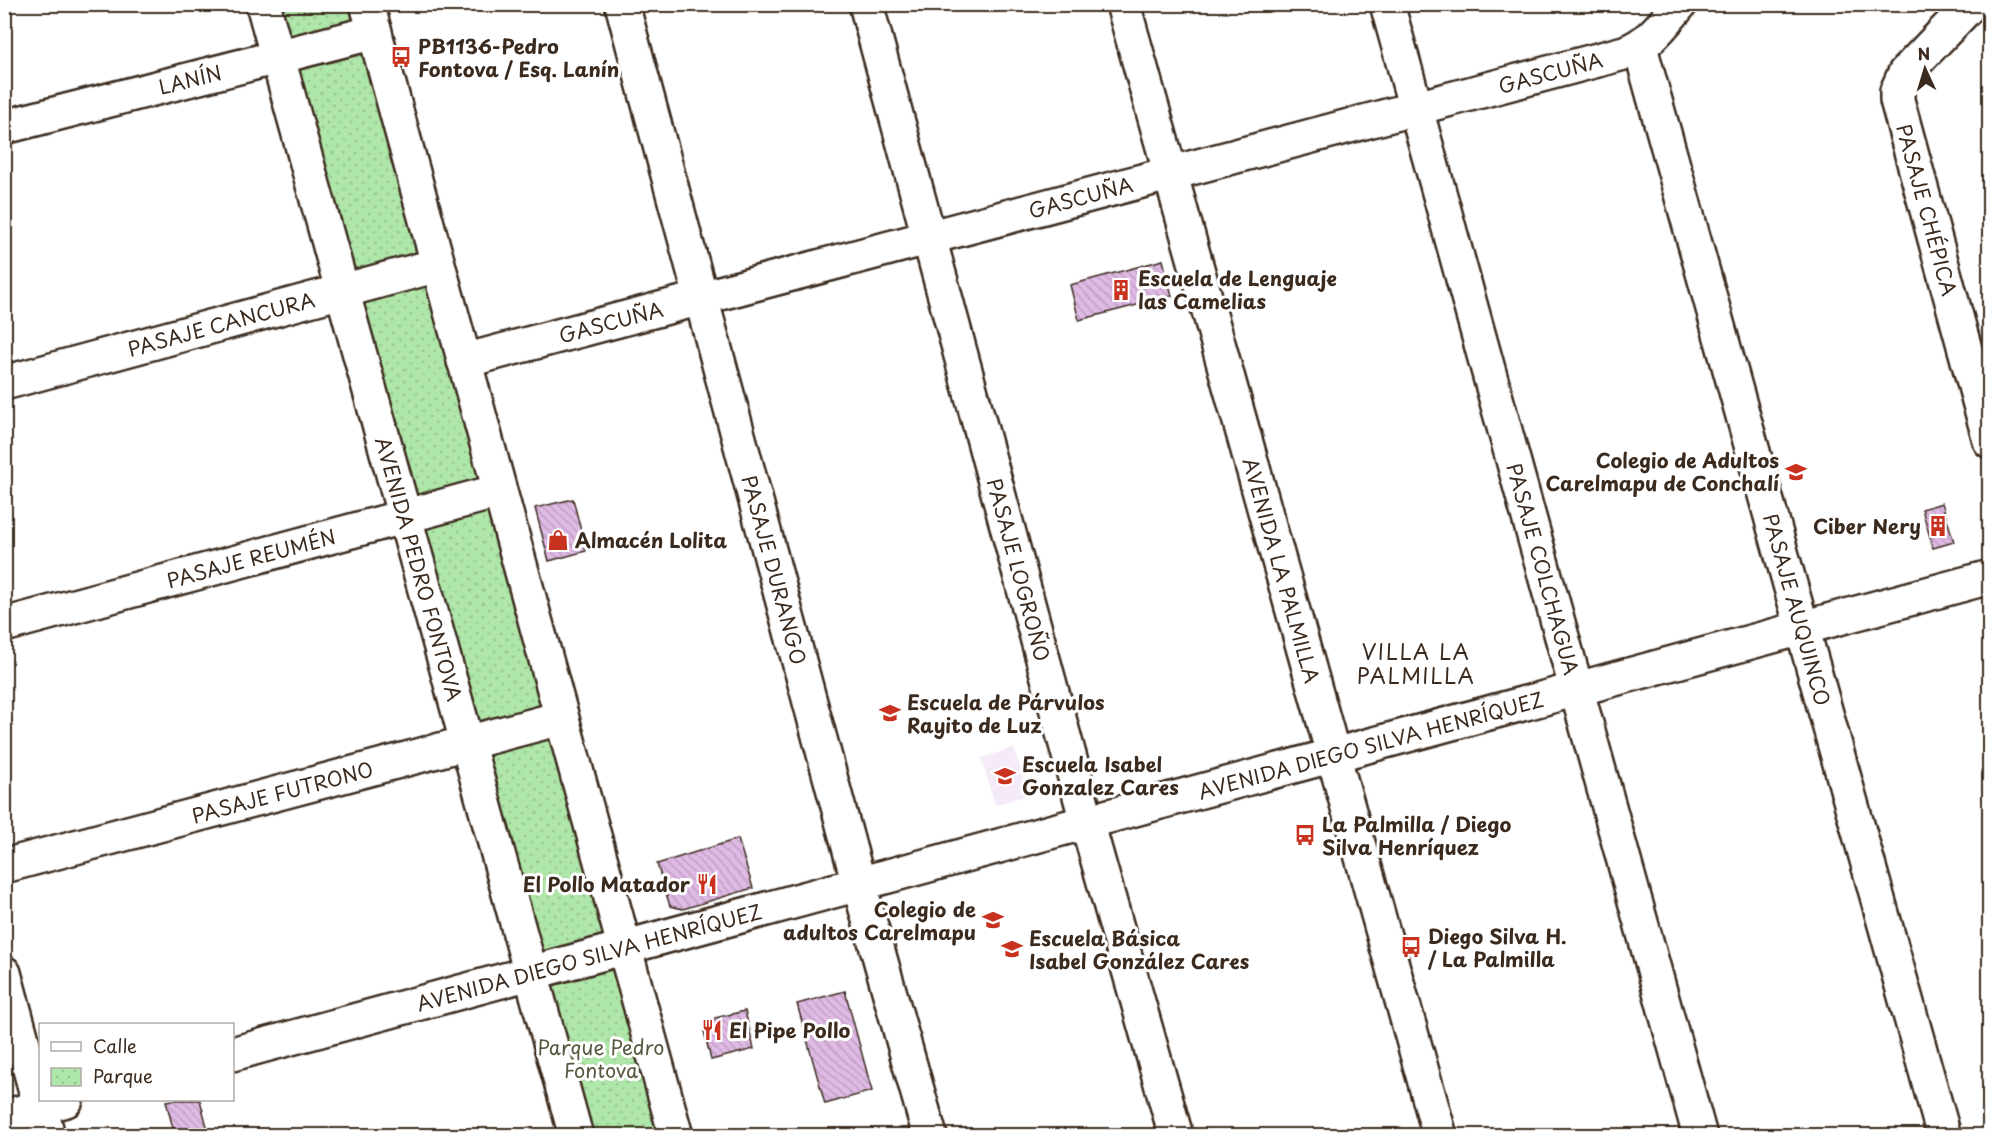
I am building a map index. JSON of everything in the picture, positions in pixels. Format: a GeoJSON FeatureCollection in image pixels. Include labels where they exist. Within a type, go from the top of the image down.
{"type":"FeatureCollection","features":[{"type":"Feature","properties":{"kind":"street","name":"AVENIDA PEDRO FONTOVA"},"geometry":{"type":"LineString","coordinates":[[262,4],[576,1136]]}},
{"type":"Feature","properties":{"kind":"street","name":"PASAJE DURANGO"},"geometry":{"type":"LineString","coordinates":[[622,4],[859,884],[930,1136]]}},
{"type":"Feature","properties":{"kind":"street","name":"PASAJE LOGROÑO"},"geometry":{"type":"LineString","coordinates":[[866,4],[1087,822],[1176,1136]]}},
{"type":"Feature","properties":{"kind":"street","name":"AVENIDA LA PALMILLA"},"geometry":{"type":"LineString","coordinates":[[1123,4],[1440,1136]]}},
{"type":"Feature","properties":{"kind":"street","name":"PASAJE COLCHAGUA"},"geometry":{"type":"LineString","coordinates":[[1387,4],[1700,1136]]}},
{"type":"Feature","properties":{"kind":"street","name":"GASCUÑA"},"geometry":{"type":"LineString","coordinates":[[464,361],[1624,53],[1640,47],[1680,4]]}},
{"type":"Feature","properties":{"kind":"street","name":"PASAJE CHÉPICA"},"geometry":{"type":"LineString","coordinates":[[1971,4],[1905,73],[1897,100],[1989,441]]}},
{"type":"Feature","properties":{"kind":"street","name":"LANÍN"},"geometry":{"type":"LineString","coordinates":[[4,127],[277,57],[371,18]]}},
{"type":"Feature","properties":{"kind":"street"},"geometry":{"type":"LineString","coordinates":[[371,18],[676,1136]]}},
{"type":"Feature","properties":{"kind":"street","name":"PASAJE AUQUINCO"},"geometry":{"type":"LineString","coordinates":[[1640,47],[1944,1136]]}},
{"type":"Feature","properties":{"kind":"street","name":"PASAJE CANCURA"},"geometry":{"type":"LineString","coordinates":[[4,382],[438,265]]}},
{"type":"Feature","properties":{"kind":"street","name":"PASAJE REUMÉN"},"geometry":{"type":"LineString","coordinates":[[4,625],[499,491]]}},
{"type":"Feature","properties":{"kind":"street","name":"AVENIDA DIEGO SILVA HENRÍQUEZ"},"geometry":{"type":"LineString","coordinates":[[234,1053],[1989,577]]}},
{"type":"Feature","properties":{"kind":"street","name":"PASAJE FUTRONO"},"geometry":{"type":"LineString","coordinates":[[4,866],[561,718]]}},
{"type":"Feature","properties":{"kind":"street"},"geometry":{"type":"LineString","coordinates":[[4,973],[39,1078]]}},
{"type":"Feature","properties":{"kind":"street"},"geometry":{"type":"LineString","coordinates":[[4,1117],[51,1114]]}},
{"type":"Feature","properties":{"kind":"shaded area","name":"Escuela Isabel Gonzalez Cares"},"geometry":{"type":"Polygon","coordinates":[[[1014,748],[1028,795],[995,805],[981,758],[1014,748]]]}},
{"type":"Feature","properties":{"kind":"green space","name":"Parque Pedro Fontova"},"geometry":{"type":"Polygon","coordinates":[[[269,5],[349,5],[663,1135],[582,1135],[269,5]]]}},
{"type":"Feature","properties":{"kind":"building","name":"Escuela de Lenguaje las Camelias"},"geometry":{"type":"Polygon","coordinates":[[[1163,260],[1172,296],[1079,320],[1070,285],[1163,260]]]}},
{"type":"Feature","properties":{"kind":"building"},"geometry":{"type":"Polygon","coordinates":[[[573,499],[586,551],[549,561],[535,508],[573,499]]]}},
{"type":"Feature","properties":{"kind":"building","name":"Ciber Nery"},"geometry":{"type":"Polygon","coordinates":[[[1942,503],[1954,542],[1933,548],[1922,509],[1942,503]]]}},
{"type":"Feature","properties":{"kind":"building"},"geometry":{"type":"Polygon","coordinates":[[[738,839],[753,888],[683,909],[670,906],[657,864],[738,839]]]}},
{"type":"Feature","properties":{"kind":"building"},"geometry":{"type":"Polygon","coordinates":[[[845,991],[872,1091],[825,1104],[797,1004],[845,991]]]}},
{"type":"Feature","properties":{"kind":"building"},"geometry":{"type":"Polygon","coordinates":[[[745,1011],[754,1049],[711,1060],[704,1031],[715,1018],[745,1011]]]}},
{"type":"Feature","properties":{"kind":"building"},"geometry":{"type":"Polygon","coordinates":[[[166,1101],[200,1101],[209,1134],[175,1136],[166,1101]]]}},
{"type":"Feature","properties":{"kind":"place","name":"PB1136-Pedro Fontova / Esq. Lanín"},"geometry":{"type":"Point","coordinates":[401,57]}},
{"type":"Feature","properties":{"kind":"place","name":"Escuela de Lenguaje las Camelias"},"geometry":{"type":"Point","coordinates":[1121,290]}},
{"type":"Feature","properties":{"kind":"place","name":"Colegio de Adultos Carelmapu de Conchalí"},"geometry":{"type":"Point","coordinates":[1796,472]}},
{"type":"Feature","properties":{"kind":"place","name":"Ciber Nery"},"geometry":{"type":"Point","coordinates":[1938,526]}},
{"type":"Feature","properties":{"kind":"place","name":"Almacén Lolita"},"geometry":{"type":"Point","coordinates":[558,540]}},
{"type":"Feature","properties":{"kind":"place","name":"Escuela de Párvulos Rayito de Luz"},"geometry":{"type":"Point","coordinates":[890,713]}},
{"type":"Feature","properties":{"kind":"place","name":"Escuela Isabel Gonzalez Cares"},"geometry":{"type":"Point","coordinates":[1005,776]}},
{"type":"Feature","properties":{"kind":"place","name":"La Palmilla / Diego Silva Henríquez"},"geometry":{"type":"Point","coordinates":[1305,835]}},
{"type":"Feature","properties":{"kind":"place","name":"El Pollo Matador"},"geometry":{"type":"Point","coordinates":[707,884]}},
{"type":"Feature","properties":{"kind":"place","name":"Colegio de adultos Carelmapu"},"geometry":{"type":"Point","coordinates":[993,920]}},
{"type":"Feature","properties":{"kind":"place","name":"Diego Silva H. / La Palmilla"},"geometry":{"type":"Point","coordinates":[1411,947]}},
{"type":"Feature","properties":{"kind":"place","name":"Escuela Básica Isabel González Cares"},"geometry":{"type":"Point","coordinates":[1012,949]}},
{"type":"Feature","properties":{"kind":"place","name":"El Pipe Pollo"},"geometry":{"type":"Point","coordinates":[712,1030]}},
{"type":"Feature","properties":{"kind":"district","name":"VILLA LA PALMILLA"},"geometry":{"type":"Point","coordinates":[1416,663]}}]}
